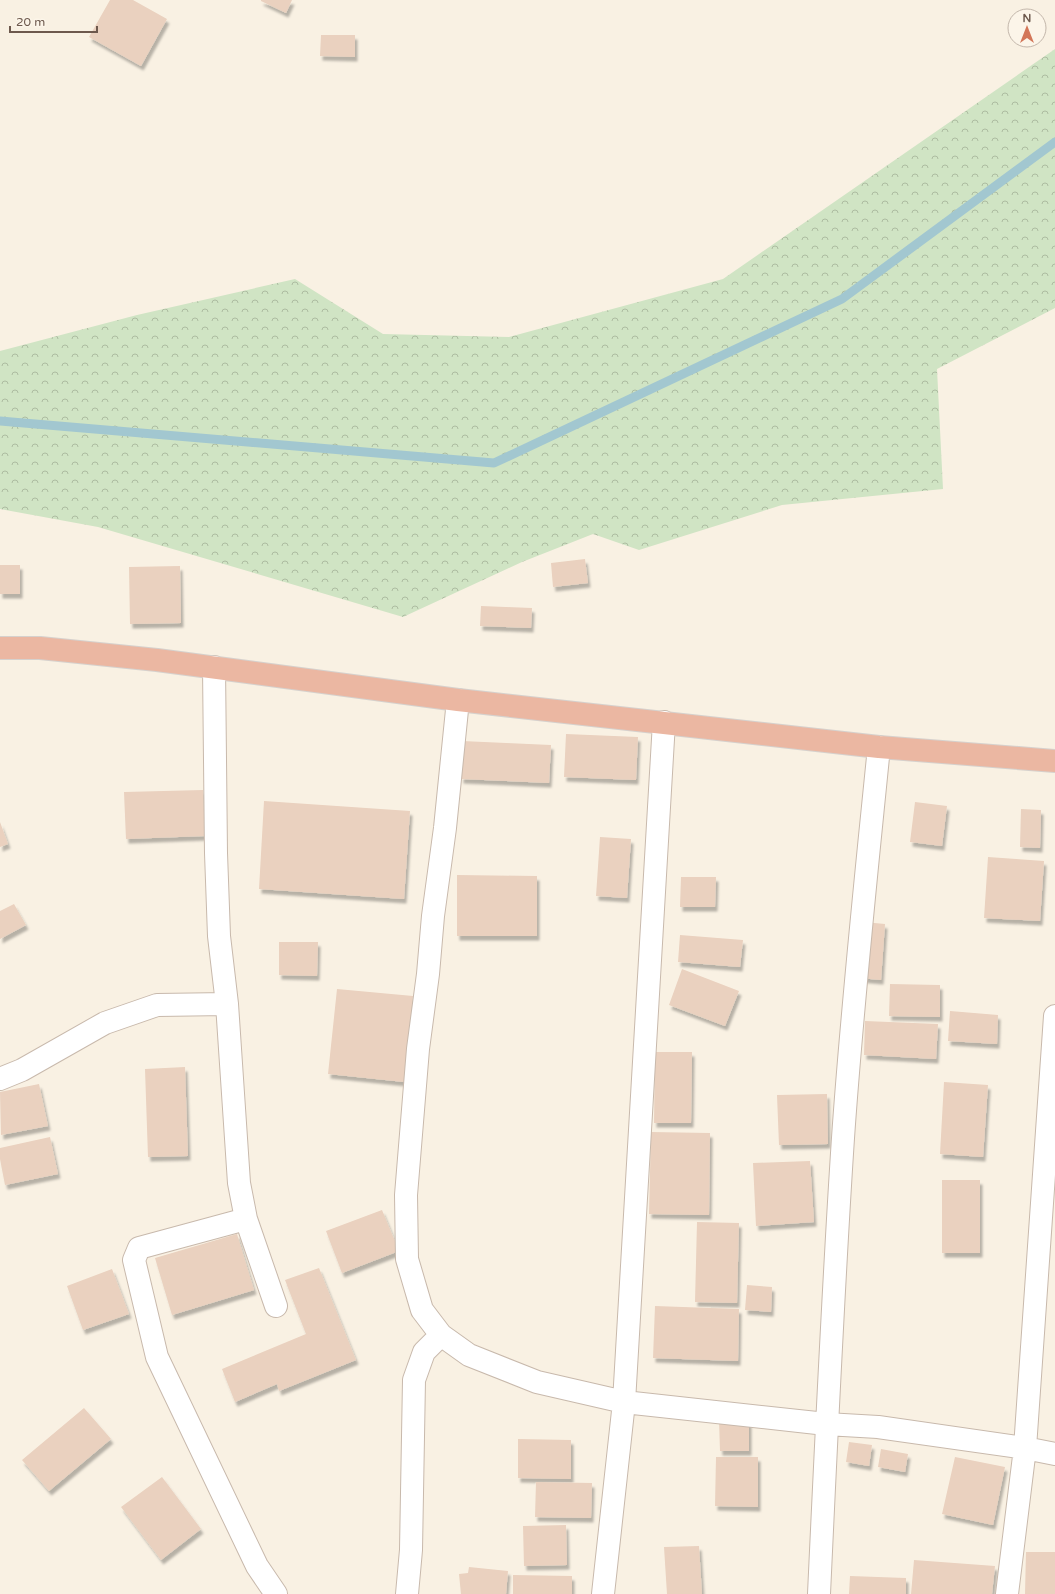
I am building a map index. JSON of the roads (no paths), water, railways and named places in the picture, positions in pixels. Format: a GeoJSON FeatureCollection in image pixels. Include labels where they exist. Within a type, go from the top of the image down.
{"type":"FeatureCollection","features":[{"type":"Feature","properties":{"kind":"highway"},"geometry":{"type":"LineString","coordinates":[[0,648],[40,648],[214,667],[458,700],[879,747],[1055,761]]}},
{"type":"Feature","properties":{"kind":"street"},"geometry":{"type":"LineString","coordinates":[[214,667],[216,853],[219,936],[227,1004],[239,1183],[246,1219],[276,1306]]}},
{"type":"Feature","properties":{"kind":"street"},"geometry":{"type":"LineString","coordinates":[[458,700],[445,828],[433,916],[428,974],[418,1049],[406,1195],[406,1259],[422,1310],[441,1335],[469,1355],[536,1382],[624,1402],[826,1424],[878,1427],[1025,1448],[1055,1454]]}},
{"type":"Feature","properties":{"kind":"street"},"geometry":{"type":"LineString","coordinates":[[603,1594],[624,1402],[664,722]]}},
{"type":"Feature","properties":{"kind":"street"},"geometry":{"type":"LineString","coordinates":[[819,1594],[826,1424],[843,1136],[861,926],[879,747]]}},
{"type":"Feature","properties":{"kind":"street"},"geometry":{"type":"LineString","coordinates":[[0,1079],[22,1070],[104,1023],[157,1005],[227,1004]]}},
{"type":"Feature","properties":{"kind":"street"},"geometry":{"type":"LineString","coordinates":[[1007,1594],[1025,1448],[1055,1016]]}},
{"type":"Feature","properties":{"kind":"street"},"geometry":{"type":"LineString","coordinates":[[246,1219],[139,1248],[134,1260],[157,1357],[257,1566],[276,1594]]}},
{"type":"Feature","properties":{"kind":"street"},"geometry":{"type":"LineString","coordinates":[[407,1594],[411,1550],[414,1380],[424,1352],[441,1335]]}},
{"type":"Feature","properties":{"kind":"waterway"},"geometry":{"type":"LineString","coordinates":[[0,421],[494,463],[842,299],[1055,142]]}}]}
